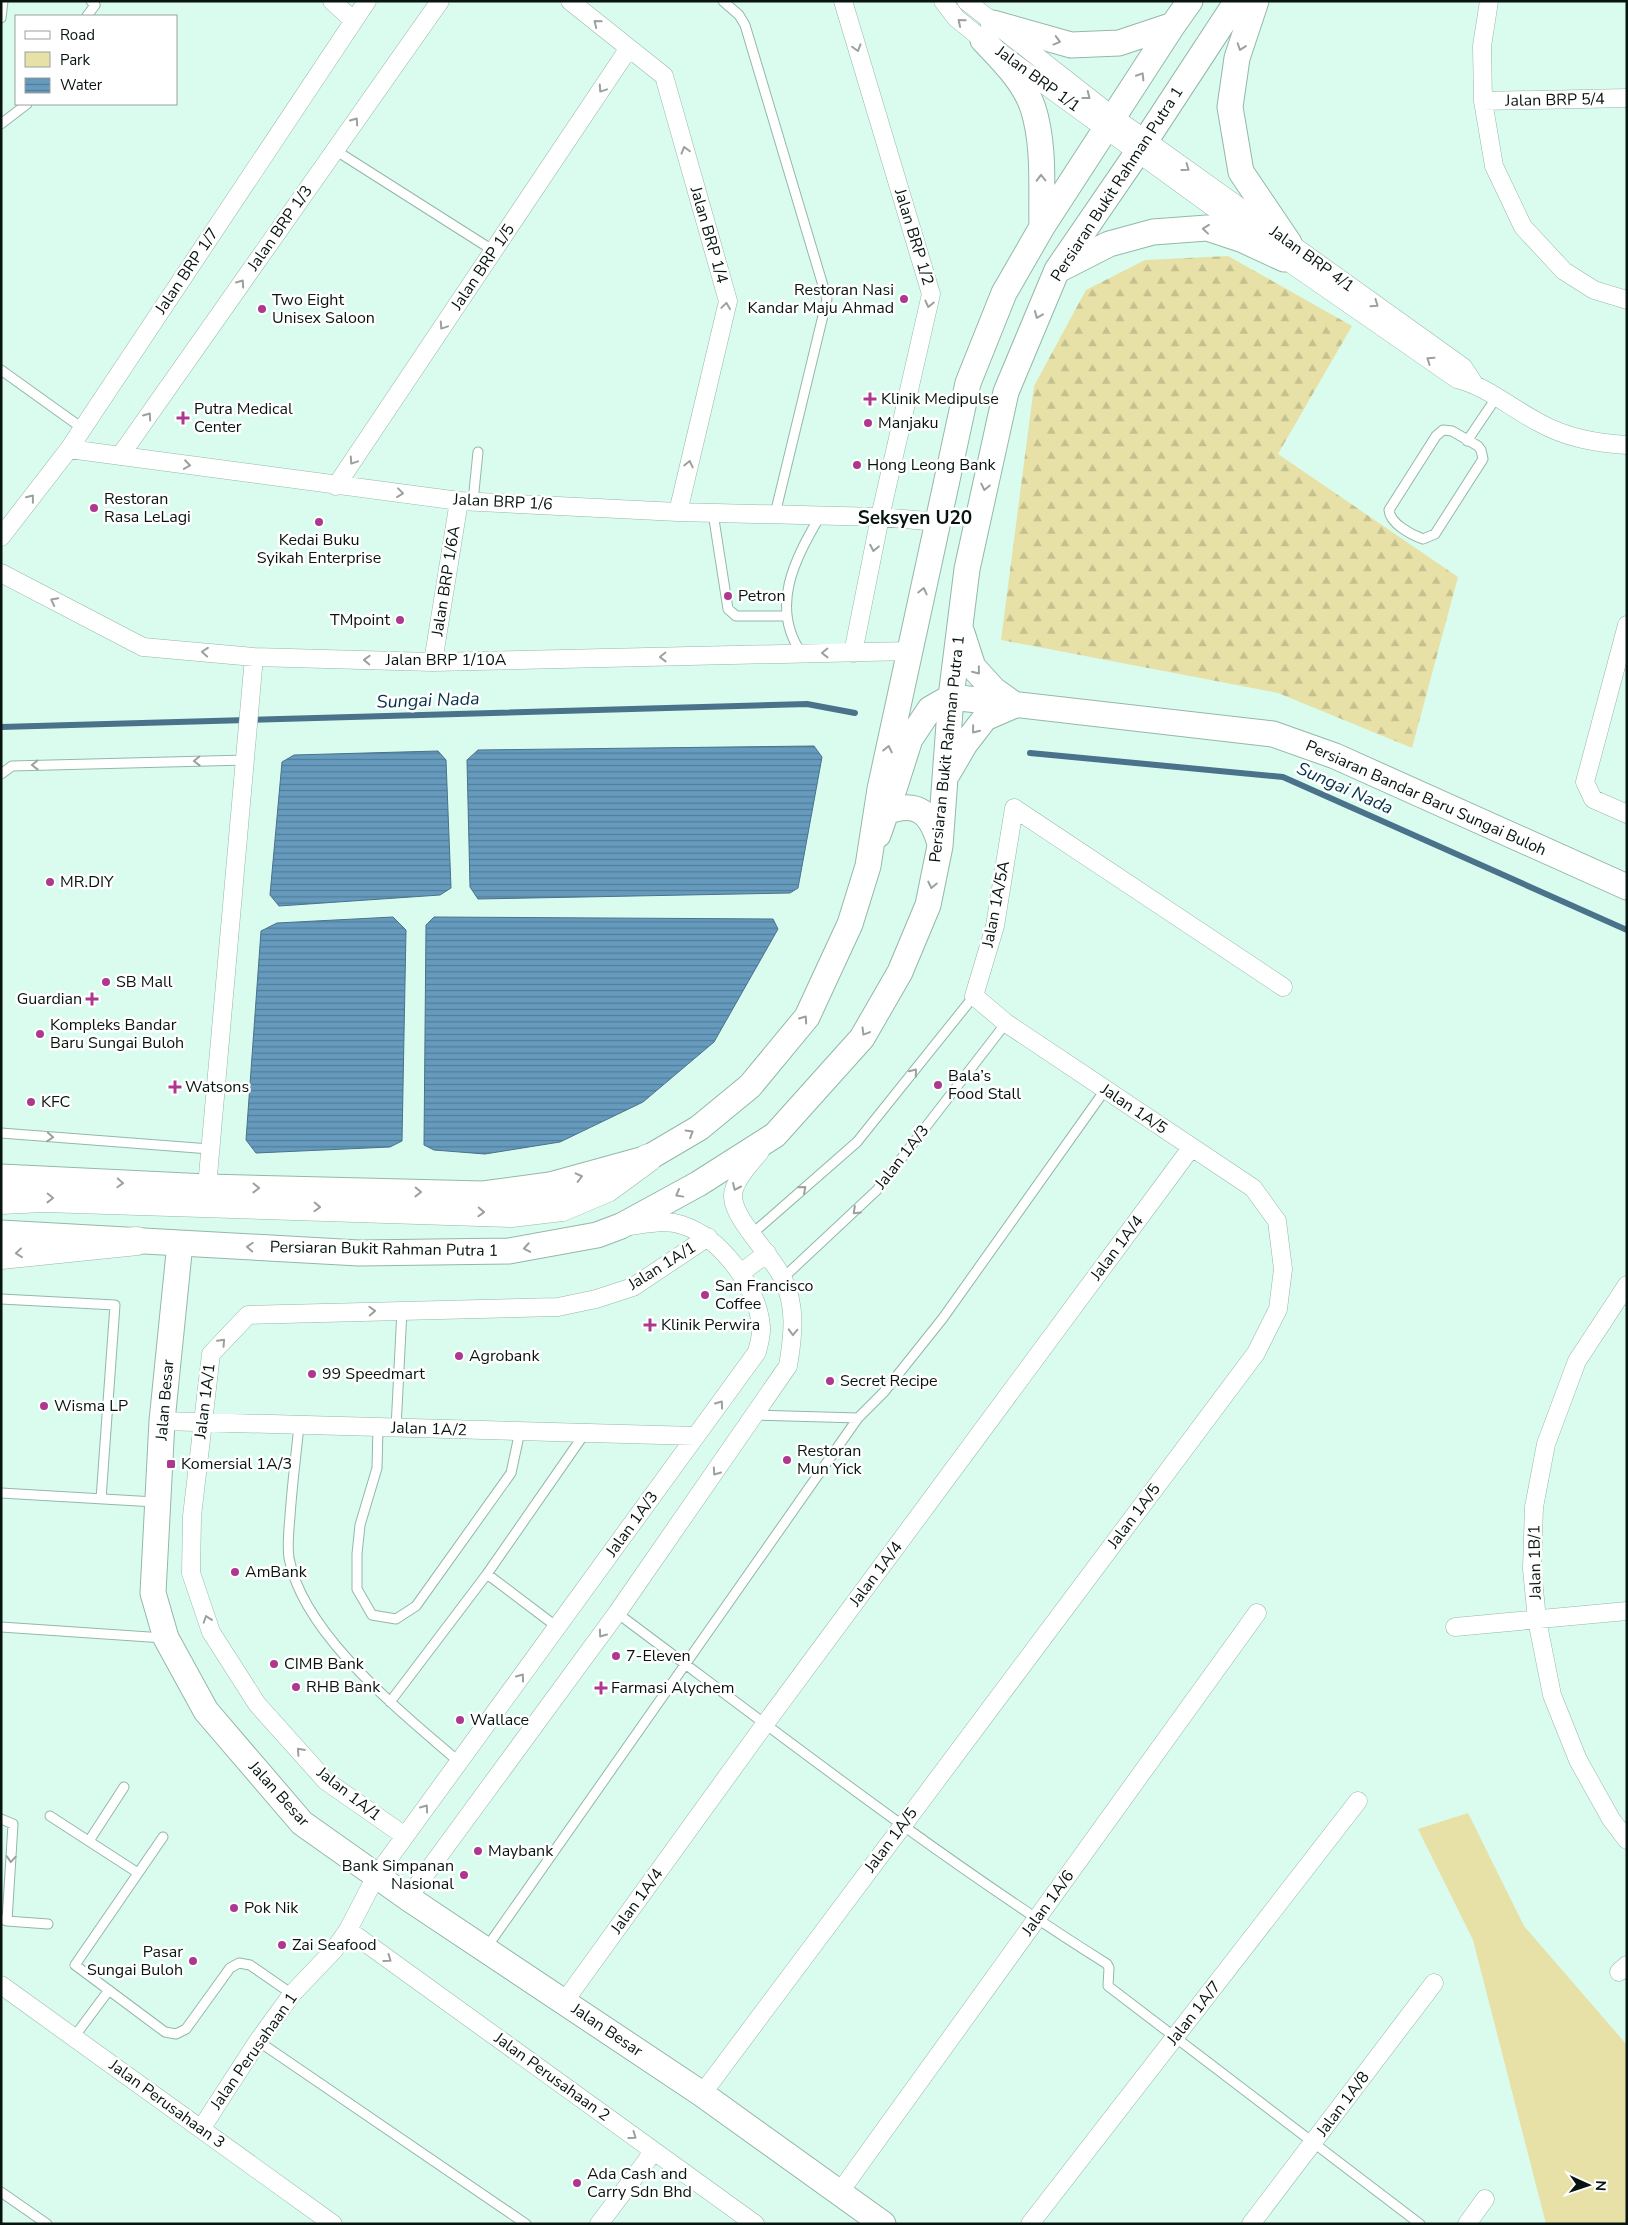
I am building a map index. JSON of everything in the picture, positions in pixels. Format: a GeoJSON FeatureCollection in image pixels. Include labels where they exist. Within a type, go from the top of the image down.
{"type":"FeatureCollection","features":[{"type":"Feature","properties":{"kind":"highway"},"geometry":{"type":"LineString","coordinates":[[1,1200],[44,1198],[511,1213],[562,1207],[607,1188],[648,1158]]}},
{"type":"Feature","properties":{"kind":"highway"},"geometry":{"type":"LineString","coordinates":[[1,1255],[137,1241]]}},
{"type":"Feature","properties":{"kind":"main road"},"geometry":{"type":"LineString","coordinates":[[868,866],[880,789],[909,651],[940,522],[968,383],[1004,293],[1042,227],[1190,1]]}},
{"type":"Feature","properties":{"kind":"main road","name":"Persiaran Bukit Rahman Putra 1"},"geometry":{"type":"LineString","coordinates":[[1,1233],[359,1252],[509,1251],[597,1235],[621,1226],[698,1184],[775,1135],[862,1038],[900,972],[928,905],[940,846],[951,697],[967,569],[1006,392],[1057,270],[1237,1]]}},
{"type":"Feature","properties":{"kind":"main road"},"geometry":{"type":"LineString","coordinates":[[1256,1],[1237,58],[1230,107],[1241,172],[1286,251]]}},
{"type":"Feature","properties":{"kind":"main road"},"geometry":{"type":"LineString","coordinates":[[988,32],[1071,45],[1119,43],[1173,25]]}},
{"type":"Feature","properties":{"kind":"main road"},"geometry":{"type":"LineString","coordinates":[[988,32],[1032,106],[1040,140],[1042,227]]}},
{"type":"Feature","properties":{"kind":"main road"},"geometry":{"type":"LineString","coordinates":[[1057,270],[1109,244],[1152,232],[1207,228],[1286,251]]}},
{"type":"Feature","properties":{"kind":"main road"},"geometry":{"type":"LineString","coordinates":[[960,626],[972,667],[994,690],[1016,705]]}},
{"type":"Feature","properties":{"kind":"main road"},"geometry":{"type":"LineString","coordinates":[[1,1177],[207,1187],[482,1194],[550,1184],[648,1158],[699,1128],[750,1086],[806,1017],[850,924],[910,739],[930,708],[951,697]]}},
{"type":"Feature","properties":{"kind":"main road","name":"Persiaran Bandar Baru Sungai Buloh"},"geometry":{"type":"LineString","coordinates":[[951,697],[1272,734],[1335,756],[1627,887]]}},
{"type":"Feature","properties":{"kind":"main road"},"geometry":{"type":"LineString","coordinates":[[945,778],[964,744],[985,718],[1016,705]]}},
{"type":"Feature","properties":{"kind":"main road"},"geometry":{"type":"LineString","coordinates":[[886,812],[896,808],[918,809],[926,814],[935,827],[940,846]]}},
{"type":"Feature","properties":{"kind":"main road","name":"Jalan Besar"},"geometry":{"type":"LineString","coordinates":[[180,1243],[162,1422],[153,1593],[166,1638],[206,1711],[302,1823],[408,1898],[702,2094],[883,2224]]}},
{"type":"Feature","properties":{"kind":"street"},"geometry":{"type":"LineString","coordinates":[[332,1],[354,21]]}},
{"type":"Feature","properties":{"kind":"street","name":"Jalan BRP 1/7"},"geometry":{"type":"LineString","coordinates":[[1,537],[69,449],[367,1]]}},
{"type":"Feature","properties":{"kind":"street","name":"Jalan BRP 1/3"},"geometry":{"type":"LineString","coordinates":[[120,456],[440,1]]}},
{"type":"Feature","properties":{"kind":"street","name":"Jalan BRP 1/4"},"geometry":{"type":"LineString","coordinates":[[570,1],[664,76],[728,301],[678,512]]}},
{"type":"Feature","properties":{"kind":"street","name":"Jalan BRP 1/2"},"geometry":{"type":"LineString","coordinates":[[843,1],[931,294],[880,517],[853,653]]}},
{"type":"Feature","properties":{"kind":"street","name":"Jalan BRP 1/1"},"geometry":{"type":"LineString","coordinates":[[943,1],[956,18],[988,32],[1142,145]]}},
{"type":"Feature","properties":{"kind":"street","name":"Jalan BRP 1/1"},"geometry":{"type":"LineString","coordinates":[[966,1],[988,32]]}},
{"type":"Feature","properties":{"kind":"street"},"geometry":{"type":"LineString","coordinates":[[1489,1],[1482,46],[1483,102],[1494,166],[1523,227],[1564,271],[1594,290],[1627,300]]}},
{"type":"Feature","properties":{"kind":"street","name":"Jalan BRP 1/5"},"geometry":{"type":"LineString","coordinates":[[336,486],[629,48]]}},
{"type":"Feature","properties":{"kind":"street","name":"Jalan BRP 5/4"},"geometry":{"type":"LineString","coordinates":[[1483,102],[1627,98]]}},
{"type":"Feature","properties":{"kind":"street","name":"Jalan BRP 4/1"},"geometry":{"type":"LineString","coordinates":[[1142,145],[1286,251],[1463,367],[1473,382],[1496,398],[1540,424],[1590,443],[1627,445]]}},
{"type":"Feature","properties":{"kind":"street","name":"Jalan BRP 1/6"},"geometry":{"type":"LineString","coordinates":[[69,449],[336,486],[466,501],[678,512],[880,517],[940,522]]}},
{"type":"Feature","properties":{"kind":"street","name":"Jalan BRP 1/6A"},"geometry":{"type":"LineString","coordinates":[[434,662],[466,501]]}},
{"type":"Feature","properties":{"kind":"street","name":"Jalan BRP 1/10A"},"geometry":{"type":"LineString","coordinates":[[1,573],[143,647],[254,657],[434,662],[909,651]]}},
{"type":"Feature","properties":{"kind":"street"},"geometry":{"type":"LineString","coordinates":[[1627,625],[1585,782],[1593,799],[1627,814]]}},
{"type":"Feature","properties":{"kind":"street"},"geometry":{"type":"LineString","coordinates":[[207,1187],[254,657]]}},
{"type":"Feature","properties":{"kind":"street","name":"Jalan 1A/5A"},"geometry":{"type":"LineString","coordinates":[[974,996],[995,926],[1014,808],[1283,987]]}},
{"type":"Feature","properties":{"kind":"street","name":"Jalan 1A/5"},"geometry":{"type":"LineString","coordinates":[[702,2094],[1256,1353],[1278,1309],[1283,1269],[1277,1221],[1253,1188],[1006,1022],[974,996]]}},
{"type":"Feature","properties":{"kind":"street"},"geometry":{"type":"LineString","coordinates":[[408,1898],[618,1613],[788,1366],[794,1330],[783,1278],[753,1233],[737,1214],[732,1195],[744,1169],[775,1135]]}},
{"type":"Feature","properties":{"kind":"street","name":"Jalan 1A/4"},"geometry":{"type":"LineString","coordinates":[[564,2002],[765,1724],[1191,1148]]}},
{"type":"Feature","properties":{"kind":"street","name":"Jalan 1A/3"},"geometry":{"type":"LineString","coordinates":[[376,1876],[757,1352],[762,1326],[754,1300],[741,1273],[708,1237],[681,1224],[659,1222],[621,1226]]}},
{"type":"Feature","properties":{"kind":"street","name":"Jalan 1A/1"},"geometry":{"type":"LineString","coordinates":[[405,1836],[326,1781],[257,1704],[211,1632],[191,1573],[192,1516],[211,1354],[248,1315],[558,1307],[596,1300],[633,1288],[708,1237]]}},
{"type":"Feature","properties":{"kind":"street"},"geometry":{"type":"LineString","coordinates":[[741,1273],[767,1253]]}},
{"type":"Feature","properties":{"kind":"street","name":"Jalan 1B/1"},"geometry":{"type":"LineString","coordinates":[[1627,1285],[1577,1361],[1546,1444],[1534,1507],[1532,1569],[1537,1620],[1552,1695],[1578,1760],[1611,1819],[1627,1840]]}},
{"type":"Feature","properties":{"kind":"street","name":"Jalan 1A/2"},"geometry":{"type":"LineString","coordinates":[[162,1422],[696,1436]]}},
{"type":"Feature","properties":{"kind":"street"},"geometry":{"type":"LineString","coordinates":[[1455,1627],[1627,1611]]}},
{"type":"Feature","properties":{"kind":"street","name":"Jalan 1A/6"},"geometry":{"type":"LineString","coordinates":[[839,2192],[1257,1613]]}},
{"type":"Feature","properties":{"kind":"street","name":"Jalan 1A/7"},"geometry":{"type":"LineString","coordinates":[[1030,2224],[1358,1802]]}},
{"type":"Feature","properties":{"kind":"street","name":"Jalan Perusahaan 1"},"geometry":{"type":"LineString","coordinates":[[201,2129],[258,2041],[292,1994],[334,1950],[348,1930],[376,1876]]}},
{"type":"Feature","properties":{"kind":"street","name":"Jalan Perusahaan 2"},"geometry":{"type":"LineString","coordinates":[[348,1930],[755,2224]]}},
{"type":"Feature","properties":{"kind":"street","name":"Jalan 1A/8"},"geometry":{"type":"LineString","coordinates":[[1251,2224],[1434,1983]]}},
{"type":"Feature","properties":{"kind":"street","name":"Jalan Perusahaan 3"},"geometry":{"type":"LineString","coordinates":[[1,1985],[334,2224]]}},
{"type":"Feature","properties":{"kind":"street"},"geometry":{"type":"LineString","coordinates":[[599,2224],[654,2151]]}},
{"type":"Feature","properties":{"kind":"street"},"geometry":{"type":"LineString","coordinates":[[1467,2224],[1485,2198]]}},
{"type":"Feature","properties":{"kind":"lane"},"geometry":{"type":"LineString","coordinates":[[1,18],[3,1]]}},
{"type":"Feature","properties":{"kind":"lane"},"geometry":{"type":"LineString","coordinates":[[89,15],[95,5],[91,1]]}},
{"type":"Feature","properties":{"kind":"lane"},"geometry":{"type":"LineString","coordinates":[[723,1],[738,15],[745,25],[827,299],[775,514]]}},
{"type":"Feature","properties":{"kind":"lane"},"geometry":{"type":"LineString","coordinates":[[1,124],[26,105]]}},
{"type":"Feature","properties":{"kind":"lane"},"geometry":{"type":"LineString","coordinates":[[335,150],[494,251]]}},
{"type":"Feature","properties":{"kind":"lane"},"geometry":{"type":"LineString","coordinates":[[1,370],[82,428]]}},
{"type":"Feature","properties":{"kind":"lane"},"geometry":{"type":"LineString","coordinates":[[1467,440],[1496,398]]}},
{"type":"Feature","properties":{"kind":"lane"},"geometry":{"type":"LineString","coordinates":[[1448,430],[1467,440],[1481,450],[1483,459],[1435,534],[1423,539],[1395,523],[1389,515],[1391,506],[1439,432],[1448,430]]}},
{"type":"Feature","properties":{"kind":"lane"},"geometry":{"type":"LineString","coordinates":[[466,501],[478,452]]}},
{"type":"Feature","properties":{"kind":"lane"},"geometry":{"type":"LineString","coordinates":[[713,512],[728,609],[731,614],[736,616],[786,616]]}},
{"type":"Feature","properties":{"kind":"lane"},"geometry":{"type":"LineString","coordinates":[[802,654],[790,632],[786,616],[790,579],[804,544],[820,516]]}},
{"type":"Feature","properties":{"kind":"lane"},"geometry":{"type":"LineString","coordinates":[[1,774],[12,766],[246,760]]}},
{"type":"Feature","properties":{"kind":"lane","name":"Jalan 1A/5A"},"geometry":{"type":"LineString","coordinates":[[753,1233],[858,1142],[974,996]]}},
{"type":"Feature","properties":{"kind":"lane","name":"Jalan 1A/3"},"geometry":{"type":"LineString","coordinates":[[783,1278],[877,1190],[1006,1022]]}},
{"type":"Feature","properties":{"kind":"lane"},"geometry":{"type":"LineString","coordinates":[[485,1950],[858,1418],[884,1392],[943,1318],[1105,1090]]}},
{"type":"Feature","properties":{"kind":"lane"},"geometry":{"type":"LineString","coordinates":[[1,1133],[210,1149]]}},
{"type":"Feature","properties":{"kind":"lane"},"geometry":{"type":"LineString","coordinates":[[1,1299],[115,1305],[101,1499]]}},
{"type":"Feature","properties":{"kind":"lane"},"geometry":{"type":"LineString","coordinates":[[402,1310],[387,1428],[360,1526],[357,1554],[358,1589],[372,1615],[396,1619],[416,1606],[511,1473],[520,1431]]}},
{"type":"Feature","properties":{"kind":"lane"},"geometry":{"type":"LineString","coordinates":[[755,1415],[858,1418]]}},
{"type":"Feature","properties":{"kind":"lane"},"geometry":{"type":"LineString","coordinates":[[299,1425],[289,1536],[289,1558],[298,1586],[322,1627],[358,1671],[390,1702],[459,1762]]}},
{"type":"Feature","properties":{"kind":"lane"},"geometry":{"type":"LineString","coordinates":[[390,1702],[487,1574],[586,1433]]}},
{"type":"Feature","properties":{"kind":"lane"},"geometry":{"type":"LineString","coordinates":[[1,1493],[158,1502]]}},
{"type":"Feature","properties":{"kind":"lane"},"geometry":{"type":"LineString","coordinates":[[487,1574],[557,1627]]}},
{"type":"Feature","properties":{"kind":"lane"},"geometry":{"type":"LineString","coordinates":[[618,1613],[903,1825],[1036,1919],[1107,1964],[1110,1968],[1108,1986],[1420,2224]]}},
{"type":"Feature","properties":{"kind":"lane"},"geometry":{"type":"LineString","coordinates":[[1,1627],[166,1638]]}},
{"type":"Feature","properties":{"kind":"lane"},"geometry":{"type":"LineString","coordinates":[[89,1841],[124,1787]]}},
{"type":"Feature","properties":{"kind":"lane"},"geometry":{"type":"LineString","coordinates":[[50,1816],[138,1873]]}},
{"type":"Feature","properties":{"kind":"lane"},"geometry":{"type":"LineString","coordinates":[[1,1818],[13,1824],[4,1920],[48,1924]]}},
{"type":"Feature","properties":{"kind":"lane"},"geometry":{"type":"LineString","coordinates":[[164,1838],[75,1965],[165,2032],[176,2034],[186,2028],[230,1968],[239,1963],[250,1965],[292,1994]]}},
{"type":"Feature","properties":{"kind":"lane"},"geometry":{"type":"LineString","coordinates":[[74,2037],[109,1990]]}},
{"type":"Feature","properties":{"kind":"lane"},"geometry":{"type":"LineString","coordinates":[[258,2041],[526,2224]]}},
{"type":"Feature","properties":{"kind":"lane"},"geometry":{"type":"LineString","coordinates":[[1,2192],[47,2224]]}},
{"type":"Feature","properties":{"kind":"green space"},"geometry":{"type":"Polygon","coordinates":[[[1228,256],[1352,326],[1278,454],[1458,577],[1412,748],[1278,693],[1001,640],[1034,386],[1086,290],[1145,260],[1228,256]]]}},
{"type":"Feature","properties":{"kind":"green space"},"geometry":{"type":"Polygon","coordinates":[[[1468,1813],[1524,1926],[1627,2045],[1627,2224],[1546,2224],[1473,1940],[1418,1829],[1468,1813]]]}},
{"type":"Feature","properties":{"kind":"water"},"geometry":{"type":"Polygon","coordinates":[[[814,746],[822,757],[798,888],[790,893],[478,899],[470,887],[467,760],[478,750],[814,746]]]}},
{"type":"Feature","properties":{"kind":"water"},"geometry":{"type":"Polygon","coordinates":[[[438,751],[446,760],[451,888],[440,895],[279,906],[270,895],[282,762],[294,755],[438,751]]]}},
{"type":"Feature","properties":{"kind":"water"},"geometry":{"type":"Polygon","coordinates":[[[393,917],[406,930],[402,1141],[390,1147],[256,1153],[246,1140],[261,931],[277,923],[393,917]]]}},
{"type":"Feature","properties":{"kind":"water"},"geometry":{"type":"Polygon","coordinates":[[[434,917],[773,919],[778,929],[714,1042],[643,1102],[560,1142],[485,1154],[434,1150],[424,1145],[426,925],[434,917]]]}},
{"type":"Feature","properties":{"kind":"waterway","name":"Sungai Nada"},"geometry":{"type":"LineString","coordinates":[[1,727],[807,704],[855,713]]}},
{"type":"Feature","properties":{"kind":"waterway","name":"Sungai Nada"},"geometry":{"type":"LineString","coordinates":[[1030,753],[1283,777],[1627,930]]}},
{"type":"Feature","properties":{"kind":"place","name":"Restoran Nasi Kandar Maju Ahmad"},"geometry":{"type":"Point","coordinates":[904,299]}},
{"type":"Feature","properties":{"kind":"place","name":"Two Eight Unisex Saloon"},"geometry":{"type":"Point","coordinates":[262,309]}},
{"type":"Feature","properties":{"kind":"place","name":"Klinik Medipulse"},"geometry":{"type":"Point","coordinates":[870,399]}},
{"type":"Feature","properties":{"kind":"place","name":"Putra Medical Center"},"geometry":{"type":"Point","coordinates":[183,418]}},
{"type":"Feature","properties":{"kind":"place","name":"Manjaku"},"geometry":{"type":"Point","coordinates":[868,423]}},
{"type":"Feature","properties":{"kind":"place","name":"Hong Leong Bank"},"geometry":{"type":"Point","coordinates":[857,465]}},
{"type":"Feature","properties":{"kind":"place","name":"Restoran Rasa LeLagi"},"geometry":{"type":"Point","coordinates":[94,508]}},
{"type":"Feature","properties":{"kind":"place","name":"Kedai Buku Syikah Enterprise"},"geometry":{"type":"Point","coordinates":[319,522]}},
{"type":"Feature","properties":{"kind":"place","name":"Petron"},"geometry":{"type":"Point","coordinates":[728,596]}},
{"type":"Feature","properties":{"kind":"place","name":"TMpoint"},"geometry":{"type":"Point","coordinates":[400,620]}},
{"type":"Feature","properties":{"kind":"place","name":"MR.DIY"},"geometry":{"type":"Point","coordinates":[50,882]}},
{"type":"Feature","properties":{"kind":"place","name":"SB Mall"},"geometry":{"type":"Point","coordinates":[106,982]}},
{"type":"Feature","properties":{"kind":"place","name":"Guardian"},"geometry":{"type":"Point","coordinates":[92,999]}},
{"type":"Feature","properties":{"kind":"place","name":"Kompleks Bandar Baru Sungai Buloh"},"geometry":{"type":"Point","coordinates":[40,1034]}},
{"type":"Feature","properties":{"kind":"place","name":"Bala’s Food Stall"},"geometry":{"type":"Point","coordinates":[938,1085]}},
{"type":"Feature","properties":{"kind":"place","name":"Watsons"},"geometry":{"type":"Point","coordinates":[175,1087]}},
{"type":"Feature","properties":{"kind":"place","name":"KFC"},"geometry":{"type":"Point","coordinates":[31,1102]}},
{"type":"Feature","properties":{"kind":"place","name":"San Francisco Coffee"},"geometry":{"type":"Point","coordinates":[705,1295]}},
{"type":"Feature","properties":{"kind":"place","name":"Klinik Perwira"},"geometry":{"type":"Point","coordinates":[650,1325]}},
{"type":"Feature","properties":{"kind":"place","name":"Agrobank"},"geometry":{"type":"Point","coordinates":[459,1356]}},
{"type":"Feature","properties":{"kind":"place","name":"99 Speedmart"},"geometry":{"type":"Point","coordinates":[312,1374]}},
{"type":"Feature","properties":{"kind":"place","name":"Secret Recipe"},"geometry":{"type":"Point","coordinates":[830,1381]}},
{"type":"Feature","properties":{"kind":"place","name":"Wisma LP"},"geometry":{"type":"Point","coordinates":[44,1406]}},
{"type":"Feature","properties":{"kind":"place","name":"Restoran Mun Yick"},"geometry":{"type":"Point","coordinates":[787,1460]}},
{"type":"Feature","properties":{"kind":"place","name":"Komersial 1A/3"},"geometry":{"type":"Point","coordinates":[171,1464]}},
{"type":"Feature","properties":{"kind":"place","name":"AmBank"},"geometry":{"type":"Point","coordinates":[235,1572]}},
{"type":"Feature","properties":{"kind":"place","name":"7-Eleven"},"geometry":{"type":"Point","coordinates":[616,1656]}},
{"type":"Feature","properties":{"kind":"place","name":"CIMB Bank"},"geometry":{"type":"Point","coordinates":[274,1664]}},
{"type":"Feature","properties":{"kind":"place","name":"RHB Bank"},"geometry":{"type":"Point","coordinates":[296,1687]}},
{"type":"Feature","properties":{"kind":"place","name":"Farmasi Alychem"},"geometry":{"type":"Point","coordinates":[601,1688]}},
{"type":"Feature","properties":{"kind":"place","name":"Wallace"},"geometry":{"type":"Point","coordinates":[460,1720]}},
{"type":"Feature","properties":{"kind":"place","name":"Maybank"},"geometry":{"type":"Point","coordinates":[478,1851]}},
{"type":"Feature","properties":{"kind":"place","name":"Bank Simpanan Nasional"},"geometry":{"type":"Point","coordinates":[464,1875]}},
{"type":"Feature","properties":{"kind":"place","name":"Pok Nik"},"geometry":{"type":"Point","coordinates":[234,1908]}},
{"type":"Feature","properties":{"kind":"place","name":"Zai Seafood"},"geometry":{"type":"Point","coordinates":[282,1945]}},
{"type":"Feature","properties":{"kind":"place","name":"Pasar Sungai Buloh"},"geometry":{"type":"Point","coordinates":[193,1961]}},
{"type":"Feature","properties":{"kind":"place","name":"Ada Cash and Carry Sdn Bhd"},"geometry":{"type":"Point","coordinates":[577,2183]}},
{"type":"Feature","properties":{"kind":"district","name":"Seksyen U20"},"geometry":{"type":"Point","coordinates":[915,518]}}]}
